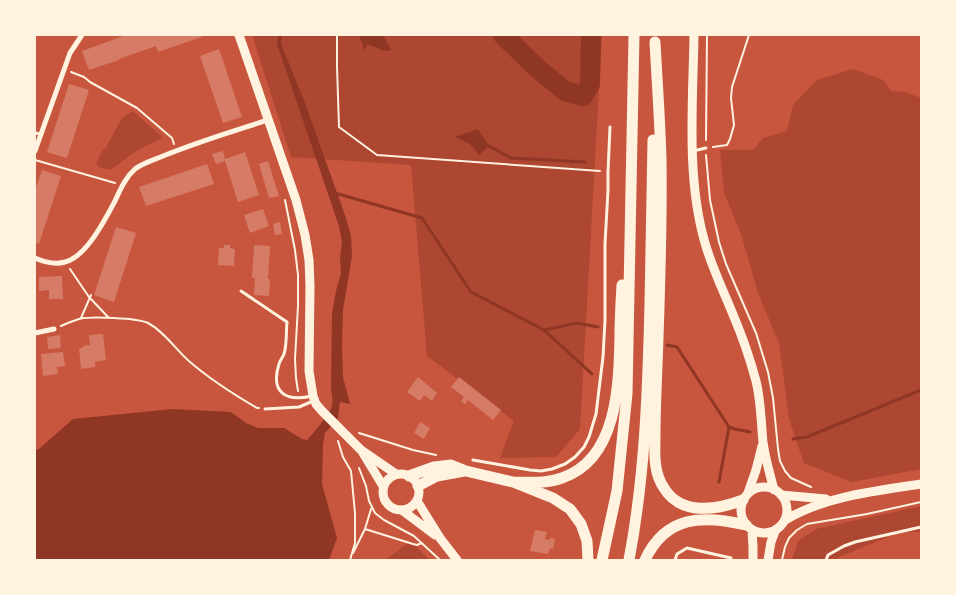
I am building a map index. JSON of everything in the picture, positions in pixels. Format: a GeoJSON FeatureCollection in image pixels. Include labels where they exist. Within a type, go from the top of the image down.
{"type":"FeatureCollection","features":[{"type":"Feature","properties":{"kind":"highway"},"geometry":{"type":"LineString","coordinates":[[602,560],[617,492],[627,394],[634,35]]}},
{"type":"Feature","properties":{"kind":"highway"},"geometry":{"type":"LineString","coordinates":[[655,38],[661,159],[655,426],[656,466],[659,478],[667,492],[678,503],[686,506],[700,509],[710,508],[728,505],[746,497]]}},
{"type":"Feature","properties":{"kind":"highway"},"geometry":{"type":"LineString","coordinates":[[629,560],[641,470],[648,376],[655,38]]}},
{"type":"Feature","properties":{"kind":"highway"},"geometry":{"type":"LineString","coordinates":[[513,482],[545,482],[571,474],[588,463],[603,442],[609,426],[619,373],[633,109]]}},
{"type":"Feature","properties":{"kind":"highway"},"geometry":{"type":"LineString","coordinates":[[409,476],[442,465],[451,466],[513,482],[553,498],[570,509],[581,524],[587,542],[588,560]]}},
{"type":"Feature","properties":{"kind":"highway"},"geometry":{"type":"LineString","coordinates":[[418,486],[437,476],[466,470]]}},
{"type":"Feature","properties":{"kind":"highway"},"geometry":{"type":"LineString","coordinates":[[645,560],[657,540],[665,532],[682,523],[710,519],[725,520],[749,527]]}},
{"type":"Feature","properties":{"kind":"main road"},"geometry":{"type":"LineString","coordinates":[[239,35],[299,211],[307,247],[310,286],[308,360],[314,398],[322,412],[336,426],[341,438],[396,474],[409,476],[415,480],[419,494],[417,501],[411,508],[403,511]]}},
{"type":"Feature","properties":{"kind":"main road"},"geometry":{"type":"LineString","coordinates":[[694,35],[692,151],[694,186],[701,230],[709,256],[752,366],[760,405],[763,442],[778,492],[784,499],[787,509],[785,520],[780,527],[772,532],[762,533],[749,527]]}},
{"type":"Feature","properties":{"kind":"main road"},"geometry":{"type":"LineString","coordinates":[[753,560],[753,539],[749,527],[743,519],[741,506],[756,470],[763,442]]}},
{"type":"Feature","properties":{"kind":"main road"},"geometry":{"type":"LineString","coordinates":[[361,450],[383,486]]}},
{"type":"Feature","properties":{"kind":"main road"},"geometry":{"type":"LineString","coordinates":[[396,474],[390,477],[383,486],[383,497],[388,506],[403,511],[440,538]]}},
{"type":"Feature","properties":{"kind":"main road"},"geometry":{"type":"LineString","coordinates":[[785,520],[805,509],[831,500],[921,484]]}},
{"type":"Feature","properties":{"kind":"main road"},"geometry":{"type":"LineString","coordinates":[[746,497],[758,488],[764,487],[778,492],[831,500]]}},
{"type":"Feature","properties":{"kind":"main road"},"geometry":{"type":"LineString","coordinates":[[417,501],[440,538],[457,560]]}},
{"type":"Feature","properties":{"kind":"main road"},"geometry":{"type":"LineString","coordinates":[[768,560],[776,529]]}},
{"type":"Feature","properties":{"kind":"street"},"geometry":{"type":"LineString","coordinates":[[35,152],[38,134],[70,52],[82,35]]}},
{"type":"Feature","properties":{"kind":"street"},"geometry":{"type":"LineString","coordinates":[[35,258],[56,263],[66,262],[80,254],[107,216],[122,185],[135,169],[176,151],[268,120]]}},
{"type":"Feature","properties":{"kind":"street"},"geometry":{"type":"LineString","coordinates":[[35,332],[54,329]]}},
{"type":"Feature","properties":{"kind":"lane"},"geometry":{"type":"LineString","coordinates":[[473,460],[530,470],[552,469],[565,464],[575,457],[584,447],[589,437],[596,414],[605,329],[604,244],[610,126]]}},
{"type":"Feature","properties":{"kind":"lane"},"geometry":{"type":"LineString","coordinates":[[692,151],[706,148]]}},
{"type":"Feature","properties":{"kind":"lane"},"geometry":{"type":"LineString","coordinates":[[242,291],[287,322],[285,352],[279,364],[276,383],[278,388],[281,392],[293,398],[314,398]]}},
{"type":"Feature","properties":{"kind":"lane"},"geometry":{"type":"LineString","coordinates":[[265,409],[298,406],[314,398]]}},
{"type":"Feature","properties":{"kind":"lane"},"geometry":{"type":"LineString","coordinates":[[826,560],[828,555],[838,548],[855,542],[921,527]]}},
{"type":"Feature","properties":{"kind":"lane"},"geometry":{"type":"LineString","coordinates":[[676,560],[677,554],[687,548],[731,558],[730,560]]}},
{"type":"Feature","properties":{"kind":"path"},"geometry":{"type":"LineString","coordinates":[[337,35],[336,66],[339,127],[378,155],[608,172]]}},
{"type":"Feature","properties":{"kind":"path"},"geometry":{"type":"LineString","coordinates":[[707,35],[706,148],[710,200],[715,229],[726,264],[750,317],[761,348],[773,398],[780,461],[791,478],[813,489]]}},
{"type":"Feature","properties":{"kind":"path"},"geometry":{"type":"LineString","coordinates":[[706,148],[727,145],[730,140],[734,125],[732,87],[749,35]]}},
{"type":"Feature","properties":{"kind":"path"},"geometry":{"type":"LineString","coordinates":[[64,70],[84,77],[137,108],[172,138],[176,151]]}},
{"type":"Feature","properties":{"kind":"path"},"geometry":{"type":"LineString","coordinates":[[35,160],[122,185]]}},
{"type":"Feature","properties":{"kind":"path"},"geometry":{"type":"LineString","coordinates":[[285,194],[298,276],[295,365],[298,389],[302,398]]}},
{"type":"Feature","properties":{"kind":"path"},"geometry":{"type":"LineString","coordinates":[[66,262],[90,296],[110,318]]}},
{"type":"Feature","properties":{"kind":"path"},"geometry":{"type":"LineString","coordinates":[[81,318],[90,296]]}},
{"type":"Feature","properties":{"kind":"path"},"geometry":{"type":"LineString","coordinates":[[54,329],[81,318],[132,319],[146,322],[208,377],[257,408],[265,409]]}},
{"type":"Feature","properties":{"kind":"path"},"geometry":{"type":"LineString","coordinates":[[350,560],[355,543],[355,513],[351,471],[343,457],[341,438],[356,432],[413,450],[438,455]]}},
{"type":"Feature","properties":{"kind":"path"},"geometry":{"type":"LineString","coordinates":[[359,468],[366,486],[371,508],[375,513],[407,531],[440,560]]}},
{"type":"Feature","properties":{"kind":"path"},"geometry":{"type":"LineString","coordinates":[[782,560],[789,538],[796,530],[807,524],[867,514],[921,502]]}},
{"type":"Feature","properties":{"kind":"path"},"geometry":{"type":"LineString","coordinates":[[350,560],[365,529],[371,508]]}},
{"type":"Feature","properties":{"kind":"path"},"geometry":{"type":"LineString","coordinates":[[365,529],[417,545],[422,543]]}},
{"type":"Feature","properties":{"kind":"shaded area"},"geometry":{"type":"Polygon","coordinates":[[[252,35],[602,35],[580,429],[556,457],[500,458],[514,421],[427,356],[411,165],[291,157],[252,35]]]}},
{"type":"Feature","properties":{"kind":"shaded area"},"geometry":{"type":"Polygon","coordinates":[[[278,35],[282,35],[281,44],[305,103],[351,236],[352,256],[343,310],[342,345],[343,377],[350,404],[340,402],[338,418],[325,433],[323,444],[322,484],[337,538],[329,560],[35,560],[35,450],[39,449],[73,419],[173,409],[231,412],[246,423],[258,428],[284,428],[307,440],[331,409],[332,313],[341,273],[342,242],[339,226],[277,44],[278,35]]]}},
{"type":"Feature","properties":{"kind":"shaded area"},"geometry":{"type":"Polygon","coordinates":[[[359,35],[382,35],[391,50],[384,51],[367,44],[365,51],[359,35]]]}},
{"type":"Feature","properties":{"kind":"shaded area"},"geometry":{"type":"Polygon","coordinates":[[[853,69],[883,80],[891,91],[906,92],[921,98],[921,469],[852,482],[804,463],[789,419],[779,343],[758,293],[741,234],[724,193],[720,150],[753,150],[763,138],[787,131],[793,105],[817,80],[853,69]]]}},
{"type":"Feature","properties":{"kind":"shaded area"},"geometry":{"type":"Polygon","coordinates":[[[133,111],[163,138],[139,149],[110,170],[99,167],[96,163],[103,149],[105,149],[122,118],[133,111]]]}},
{"type":"Feature","properties":{"kind":"shaded area"},"geometry":{"type":"Polygon","coordinates":[[[478,129],[489,146],[479,155],[470,144],[455,137],[478,129]]]}},
{"type":"Feature","properties":{"kind":"shaded area"},"geometry":{"type":"Polygon","coordinates":[[[921,506],[921,532],[902,531],[837,558],[837,560],[792,560],[798,541],[816,529],[921,506]]]}},
{"type":"Feature","properties":{"kind":"shaded area"},"geometry":{"type":"Polygon","coordinates":[[[411,541],[429,560],[385,560],[411,541]]]}},
{"type":"Feature","properties":{"kind":"building"},"geometry":{"type":"Polygon","coordinates":[[[126,35],[207,35],[158,52],[156,46],[89,70],[82,51],[126,35]]]}},
{"type":"Feature","properties":{"kind":"building"},"geometry":{"type":"Polygon","coordinates":[[[219,49],[242,117],[223,123],[200,56],[219,49]]]}},
{"type":"Feature","properties":{"kind":"building"},"geometry":{"type":"Polygon","coordinates":[[[69,84],[89,90],[67,158],[47,152],[69,84]]]}},
{"type":"Feature","properties":{"kind":"building"},"geometry":{"type":"Polygon","coordinates":[[[223,151],[225,159],[245,152],[259,195],[238,202],[225,161],[216,164],[212,154],[223,151]]]}},
{"type":"Feature","properties":{"kind":"building"},"geometry":{"type":"Polygon","coordinates":[[[268,161],[279,196],[269,198],[259,164],[268,161]]]}},
{"type":"Feature","properties":{"kind":"building"},"geometry":{"type":"Polygon","coordinates":[[[207,164],[214,184],[146,206],[139,187],[207,164]]]}},
{"type":"Feature","properties":{"kind":"building"},"geometry":{"type":"Polygon","coordinates":[[[42,170],[61,176],[39,244],[35,243],[35,191],[42,170]]]}},
{"type":"Feature","properties":{"kind":"building"},"geometry":{"type":"Polygon","coordinates":[[[263,209],[269,226],[250,233],[244,215],[263,209]]]}},
{"type":"Feature","properties":{"kind":"building"},"geometry":{"type":"Polygon","coordinates":[[[280,222],[282,234],[275,235],[273,224],[280,222]]]}},
{"type":"Feature","properties":{"kind":"building"},"geometry":{"type":"Polygon","coordinates":[[[116,227],[136,233],[114,302],[94,295],[116,227]]]}},
{"type":"Feature","properties":{"kind":"building"},"geometry":{"type":"Polygon","coordinates":[[[224,245],[230,245],[230,248],[235,249],[234,266],[218,265],[219,248],[224,248],[224,245]]]}},
{"type":"Feature","properties":{"kind":"building"},"geometry":{"type":"Polygon","coordinates":[[[254,245],[270,246],[269,296],[254,295],[255,278],[252,278],[254,245]]]}},
{"type":"Feature","properties":{"kind":"building"},"geometry":{"type":"Polygon","coordinates":[[[62,276],[63,299],[49,299],[49,290],[39,291],[39,277],[62,276]]]}},
{"type":"Feature","properties":{"kind":"building"},"geometry":{"type":"Polygon","coordinates":[[[103,334],[106,360],[95,362],[95,367],[81,369],[79,348],[90,345],[89,335],[103,334]]]}},
{"type":"Feature","properties":{"kind":"building"},"geometry":{"type":"Polygon","coordinates":[[[60,335],[61,348],[48,349],[47,337],[60,335]]]}},
{"type":"Feature","properties":{"kind":"building"},"geometry":{"type":"Polygon","coordinates":[[[63,352],[65,366],[57,367],[58,374],[43,376],[41,354],[63,352]]]}},
{"type":"Feature","properties":{"kind":"building"},"geometry":{"type":"Polygon","coordinates":[[[418,377],[437,393],[432,401],[424,395],[420,401],[407,392],[418,377]]]}},
{"type":"Feature","properties":{"kind":"building"},"geometry":{"type":"Polygon","coordinates":[[[459,377],[501,410],[493,420],[468,400],[465,404],[461,401],[464,397],[451,387],[459,377]]]}},
{"type":"Feature","properties":{"kind":"building"},"geometry":{"type":"Polygon","coordinates":[[[420,422],[430,428],[424,439],[414,433],[420,422]]]}},
{"type":"Feature","properties":{"kind":"building"},"geometry":{"type":"Polygon","coordinates":[[[535,530],[547,532],[545,539],[555,539],[553,549],[550,548],[548,554],[530,551],[535,530]]]}},
{"type":"Feature","properties":{"kind":"waterway"},"geometry":{"type":"LineString","coordinates":[[503,35],[538,69],[565,91],[583,96],[590,84],[591,35]]}},
{"type":"Feature","properties":{"kind":"waterway"},"geometry":{"type":"LineString","coordinates":[[489,146],[511,158],[585,162]]}},
{"type":"Feature","properties":{"kind":"waterway"},"geometry":{"type":"LineString","coordinates":[[335,193],[422,218],[471,292],[544,330],[592,374]]}},
{"type":"Feature","properties":{"kind":"waterway"},"geometry":{"type":"LineString","coordinates":[[544,330],[577,323],[598,327]]}},
{"type":"Feature","properties":{"kind":"waterway"},"geometry":{"type":"LineString","coordinates":[[667,345],[677,347],[729,427],[719,482]]}},
{"type":"Feature","properties":{"kind":"waterway"},"geometry":{"type":"LineString","coordinates":[[793,439],[807,437],[921,390]]}},
{"type":"Feature","properties":{"kind":"waterway"},"geometry":{"type":"LineString","coordinates":[[729,427],[750,432]]}}]}
